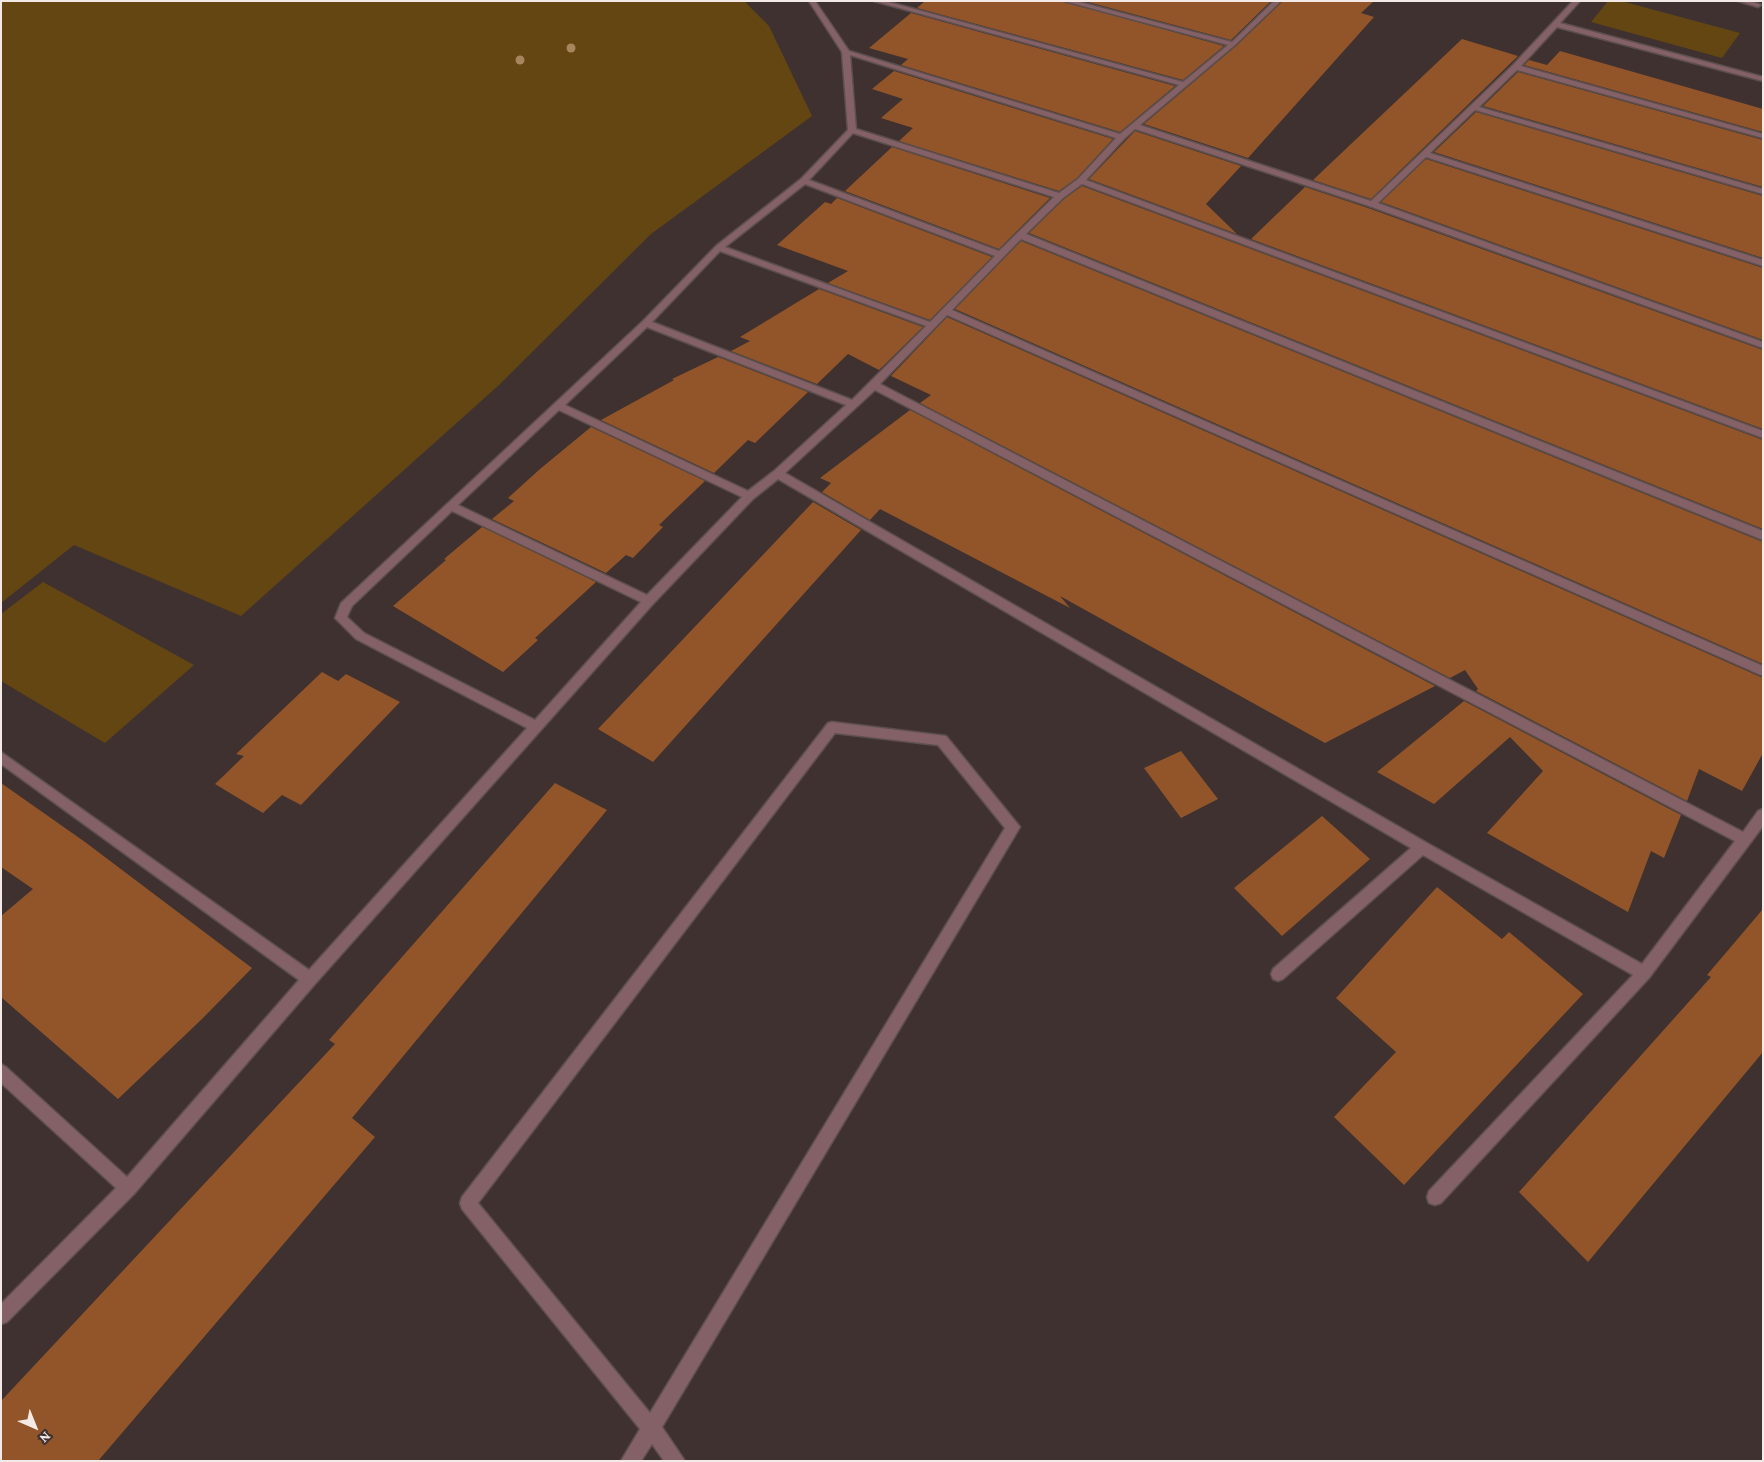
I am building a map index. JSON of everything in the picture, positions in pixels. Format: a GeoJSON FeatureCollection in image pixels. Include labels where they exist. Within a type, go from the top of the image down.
{"type":"FeatureCollection","features":[{"type":"Feature","properties":{"kind":"street"},"geometry":{"type":"LineString","coordinates":[[536,726],[360,636],[341,618],[347,603],[646,323],[719,248],[804,181],[852,130],[846,52],[812,1]]}},
{"type":"Feature","properties":{"kind":"street"},"geometry":{"type":"LineString","coordinates":[[877,1],[1183,84]]}},
{"type":"Feature","properties":{"kind":"street"},"geometry":{"type":"LineString","coordinates":[[1067,1],[1233,44]]}},
{"type":"Feature","properties":{"kind":"street"},"geometry":{"type":"LineString","coordinates":[[1372,204],[1475,108],[1516,67],[1576,1]]}},
{"type":"Feature","properties":{"kind":"street"},"geometry":{"type":"LineString","coordinates":[[1742,1],[1757,3],[1763,14]]}},
{"type":"Feature","properties":{"kind":"street"},"geometry":{"type":"LineString","coordinates":[[1,1316],[128,1188],[310,979],[536,726],[649,601],[749,496],[778,474],[874,385],[1020,235],[1060,196],[1081,181],[1120,137],[1233,44],[1276,2]]}},
{"type":"Feature","properties":{"kind":"street"},"geometry":{"type":"LineString","coordinates":[[1554,24],[1763,79]]}},
{"type":"Feature","properties":{"kind":"street"},"geometry":{"type":"LineString","coordinates":[[846,52],[1120,137]]}},
{"type":"Feature","properties":{"kind":"street"},"geometry":{"type":"LineString","coordinates":[[1516,67],[1763,136]]}},
{"type":"Feature","properties":{"kind":"street"},"geometry":{"type":"LineString","coordinates":[[1475,108],[1763,192]]}},
{"type":"Feature","properties":{"kind":"street"},"geometry":{"type":"LineString","coordinates":[[1134,126],[1372,204],[1763,345]]}},
{"type":"Feature","properties":{"kind":"street"},"geometry":{"type":"LineString","coordinates":[[852,130],[1060,196]]}},
{"type":"Feature","properties":{"kind":"street"},"geometry":{"type":"LineString","coordinates":[[1425,154],[1763,264]]}},
{"type":"Feature","properties":{"kind":"street"},"geometry":{"type":"LineString","coordinates":[[804,181],[1001,255]]}},
{"type":"Feature","properties":{"kind":"street"},"geometry":{"type":"LineString","coordinates":[[1081,181],[1763,435]]}},
{"type":"Feature","properties":{"kind":"street"},"geometry":{"type":"LineString","coordinates":[[1020,235],[1763,536]]}},
{"type":"Feature","properties":{"kind":"street"},"geometry":{"type":"LineString","coordinates":[[719,248],[931,325]]}},
{"type":"Feature","properties":{"kind":"street"},"geometry":{"type":"LineString","coordinates":[[946,311],[1763,671]]}},
{"type":"Feature","properties":{"kind":"street"},"geometry":{"type":"LineString","coordinates":[[646,323],[852,404]]}},
{"type":"Feature","properties":{"kind":"street"},"geometry":{"type":"LineString","coordinates":[[874,385],[1744,839]]}},
{"type":"Feature","properties":{"kind":"street"},"geometry":{"type":"LineString","coordinates":[[559,406],[749,496]]}},
{"type":"Feature","properties":{"kind":"street"},"geometry":{"type":"LineString","coordinates":[[778,474],[1422,847],[1644,973]]}},
{"type":"Feature","properties":{"kind":"street"},"geometry":{"type":"LineString","coordinates":[[450,506],[649,601]]}},
{"type":"Feature","properties":{"kind":"street"},"geometry":{"type":"LineString","coordinates":[[630,1461],[651,1428],[1013,827],[942,740],[832,727],[468,1203],[651,1428],[676,1461]]}},
{"type":"Feature","properties":{"kind":"street"},"geometry":{"type":"LineString","coordinates":[[1,757],[310,979]]}},
{"type":"Feature","properties":{"kind":"street"},"geometry":{"type":"LineString","coordinates":[[1435,1197],[1644,973],[1763,815]]}},
{"type":"Feature","properties":{"kind":"street"},"geometry":{"type":"LineString","coordinates":[[1278,974],[1422,847]]}},
{"type":"Feature","properties":{"kind":"street"},"geometry":{"type":"LineString","coordinates":[[1,1072],[128,1188]]}},
{"type":"Feature","properties":{"kind":"shaded area"},"geometry":{"type":"Polygon","coordinates":[[[1,1],[744,1],[769,26],[812,116],[651,234],[499,385],[241,616],[74,545],[1,603],[1,1]]]}},
{"type":"Feature","properties":{"kind":"shaded area"},"geometry":{"type":"Polygon","coordinates":[[[1608,1],[1621,1],[1740,33],[1722,58],[1591,22],[1608,1]]]}},
{"type":"Feature","properties":{"kind":"shaded area"},"geometry":{"type":"Polygon","coordinates":[[[43,582],[194,665],[105,743],[1,681],[1,614],[43,582]]]}},
{"type":"Feature","properties":{"kind":"building"},"geometry":{"type":"Polygon","coordinates":[[[925,1],[1062,1],[1224,46],[1183,80],[917,8],[925,1]]]}},
{"type":"Feature","properties":{"kind":"building"},"geometry":{"type":"Polygon","coordinates":[[[1084,1],[1271,1],[1231,40],[1084,1]]]}},
{"type":"Feature","properties":{"kind":"building"},"geometry":{"type":"Polygon","coordinates":[[[1283,1],[1374,1],[1361,13],[1374,17],[1248,158],[1144,124],[1236,46],[1283,1]]]}},
{"type":"Feature","properties":{"kind":"building"},"geometry":{"type":"Polygon","coordinates":[[[911,13],[1175,86],[1120,132],[901,65],[908,59],[869,48],[911,13]]]}},
{"type":"Feature","properties":{"kind":"building"},"geometry":{"type":"Polygon","coordinates":[[[1462,39],[1518,56],[1371,199],[1313,180],[1462,39]]]}},
{"type":"Feature","properties":{"kind":"building"},"geometry":{"type":"Polygon","coordinates":[[[1560,51],[1763,109],[1763,132],[1524,65],[1529,60],[1547,65],[1560,51]]]}},
{"type":"Feature","properties":{"kind":"building"},"geometry":{"type":"Polygon","coordinates":[[[894,71],[1113,139],[1077,178],[1059,191],[899,141],[913,128],[881,118],[903,99],[872,89],[894,71]]]}},
{"type":"Feature","properties":{"kind":"building"},"geometry":{"type":"Polygon","coordinates":[[[1518,72],[1763,140],[1763,187],[1483,106],[1518,72]]]}},
{"type":"Feature","properties":{"kind":"building"},"geometry":{"type":"Polygon","coordinates":[[[1476,112],[1763,196],[1763,258],[1434,152],[1476,112]]]}},
{"type":"Feature","properties":{"kind":"building"},"geometry":{"type":"Polygon","coordinates":[[[1135,131],[1241,166],[1206,204],[1237,234],[1089,179],[1135,131]]]}},
{"type":"Feature","properties":{"kind":"building"},"geometry":{"type":"Polygon","coordinates":[[[892,147],[1050,198],[999,249],[845,191],[892,147]]]}},
{"type":"Feature","properties":{"kind":"building"},"geometry":{"type":"Polygon","coordinates":[[[1426,159],[1763,268],[1763,340],[1381,202],[1426,159]]]}},
{"type":"Feature","properties":{"kind":"building"},"geometry":{"type":"Polygon","coordinates":[[[1082,186],[1763,440],[1763,529],[1029,233],[1064,199],[1082,186]]]}},
{"type":"Feature","properties":{"kind":"building"},"geometry":{"type":"Polygon","coordinates":[[[1305,187],[1763,350],[1763,429],[1251,239],[1305,187]]]}},
{"type":"Feature","properties":{"kind":"building"},"geometry":{"type":"Polygon","coordinates":[[[837,198],[992,257],[930,320],[828,283],[848,271],[777,245],[825,202],[831,204],[837,198]]]}},
{"type":"Feature","properties":{"kind":"building"},"geometry":{"type":"Polygon","coordinates":[[[1021,241],[1763,542],[1763,664],[955,309],[1021,241]]]}},
{"type":"Feature","properties":{"kind":"building"},"geometry":{"type":"Polygon","coordinates":[[[819,289],[923,327],[879,370],[848,354],[817,384],[731,351],[750,341],[740,337],[819,289]]]}},
{"type":"Feature","properties":{"kind":"building"},"geometry":{"type":"Polygon","coordinates":[[[947,317],[1763,678],[1763,753],[1742,791],[1699,769],[1687,801],[1476,691],[1478,689],[1465,670],[1450,678],[920,403],[931,395],[891,376],[947,317]]]}},
{"type":"Feature","properties":{"kind":"building"},"geometry":{"type":"Polygon","coordinates":[[[718,357],[808,392],[755,443],[748,440],[714,473],[601,420],[674,380],[672,379],[718,357]]]}},
{"type":"Feature","properties":{"kind":"building"},"geometry":{"type":"Polygon","coordinates":[[[910,410],[1435,686],[1325,743],[1060,596],[1070,608],[880,509],[870,520],[822,492],[831,483],[820,478],[910,410]]]}},
{"type":"Feature","properties":{"kind":"building"},"geometry":{"type":"Polygon","coordinates":[[[591,427],[705,481],[659,525],[663,527],[633,558],[626,555],[606,573],[492,519],[514,501],[508,498],[591,427]]]}},
{"type":"Feature","properties":{"kind":"building"},"geometry":{"type":"Polygon","coordinates":[[[813,502],[861,530],[653,762],[598,729],[813,502]]]}},
{"type":"Feature","properties":{"kind":"building"},"geometry":{"type":"Polygon","coordinates":[[[482,527],[596,582],[535,638],[538,640],[503,672],[393,606],[482,527]]]}},
{"type":"Feature","properties":{"kind":"building"},"geometry":{"type":"Polygon","coordinates":[[[322,672],[338,681],[346,674],[400,702],[301,805],[282,795],[263,813],[215,784],[244,756],[236,754],[322,672]]]}},
{"type":"Feature","properties":{"kind":"building"},"geometry":{"type":"Polygon","coordinates":[[[1464,701],[1681,815],[1664,858],[1651,851],[1628,912],[1487,833],[1543,771],[1510,737],[1434,804],[1377,772],[1464,701]]]}},
{"type":"Feature","properties":{"kind":"building"},"geometry":{"type":"Polygon","coordinates":[[[1181,751],[1218,799],[1181,818],[1144,768],[1181,751]]]}},
{"type":"Feature","properties":{"kind":"building"},"geometry":{"type":"Polygon","coordinates":[[[1,783],[85,842],[252,968],[202,1019],[118,1099],[1,997],[1,916],[33,889],[1,867],[1,783]]]}},
{"type":"Feature","properties":{"kind":"building"},"geometry":{"type":"Polygon","coordinates":[[[555,783],[607,810],[352,1118],[375,1137],[98,1461],[1,1461],[1,1401],[335,1044],[329,1040],[555,783]]]}},
{"type":"Feature","properties":{"kind":"building"},"geometry":{"type":"Polygon","coordinates":[[[1322,816],[1370,859],[1282,936],[1234,888],[1322,816]]]}},
{"type":"Feature","properties":{"kind":"building"},"geometry":{"type":"Polygon","coordinates":[[[1437,887],[1502,939],[1509,932],[1583,994],[1404,1185],[1334,1117],[1396,1052],[1336,998],[1437,887]]]}},
{"type":"Feature","properties":{"kind":"building"},"geometry":{"type":"Polygon","coordinates":[[[1763,909],[1763,1052],[1588,1262],[1519,1192],[1711,977],[1707,975],[1763,909]]]}}]}
